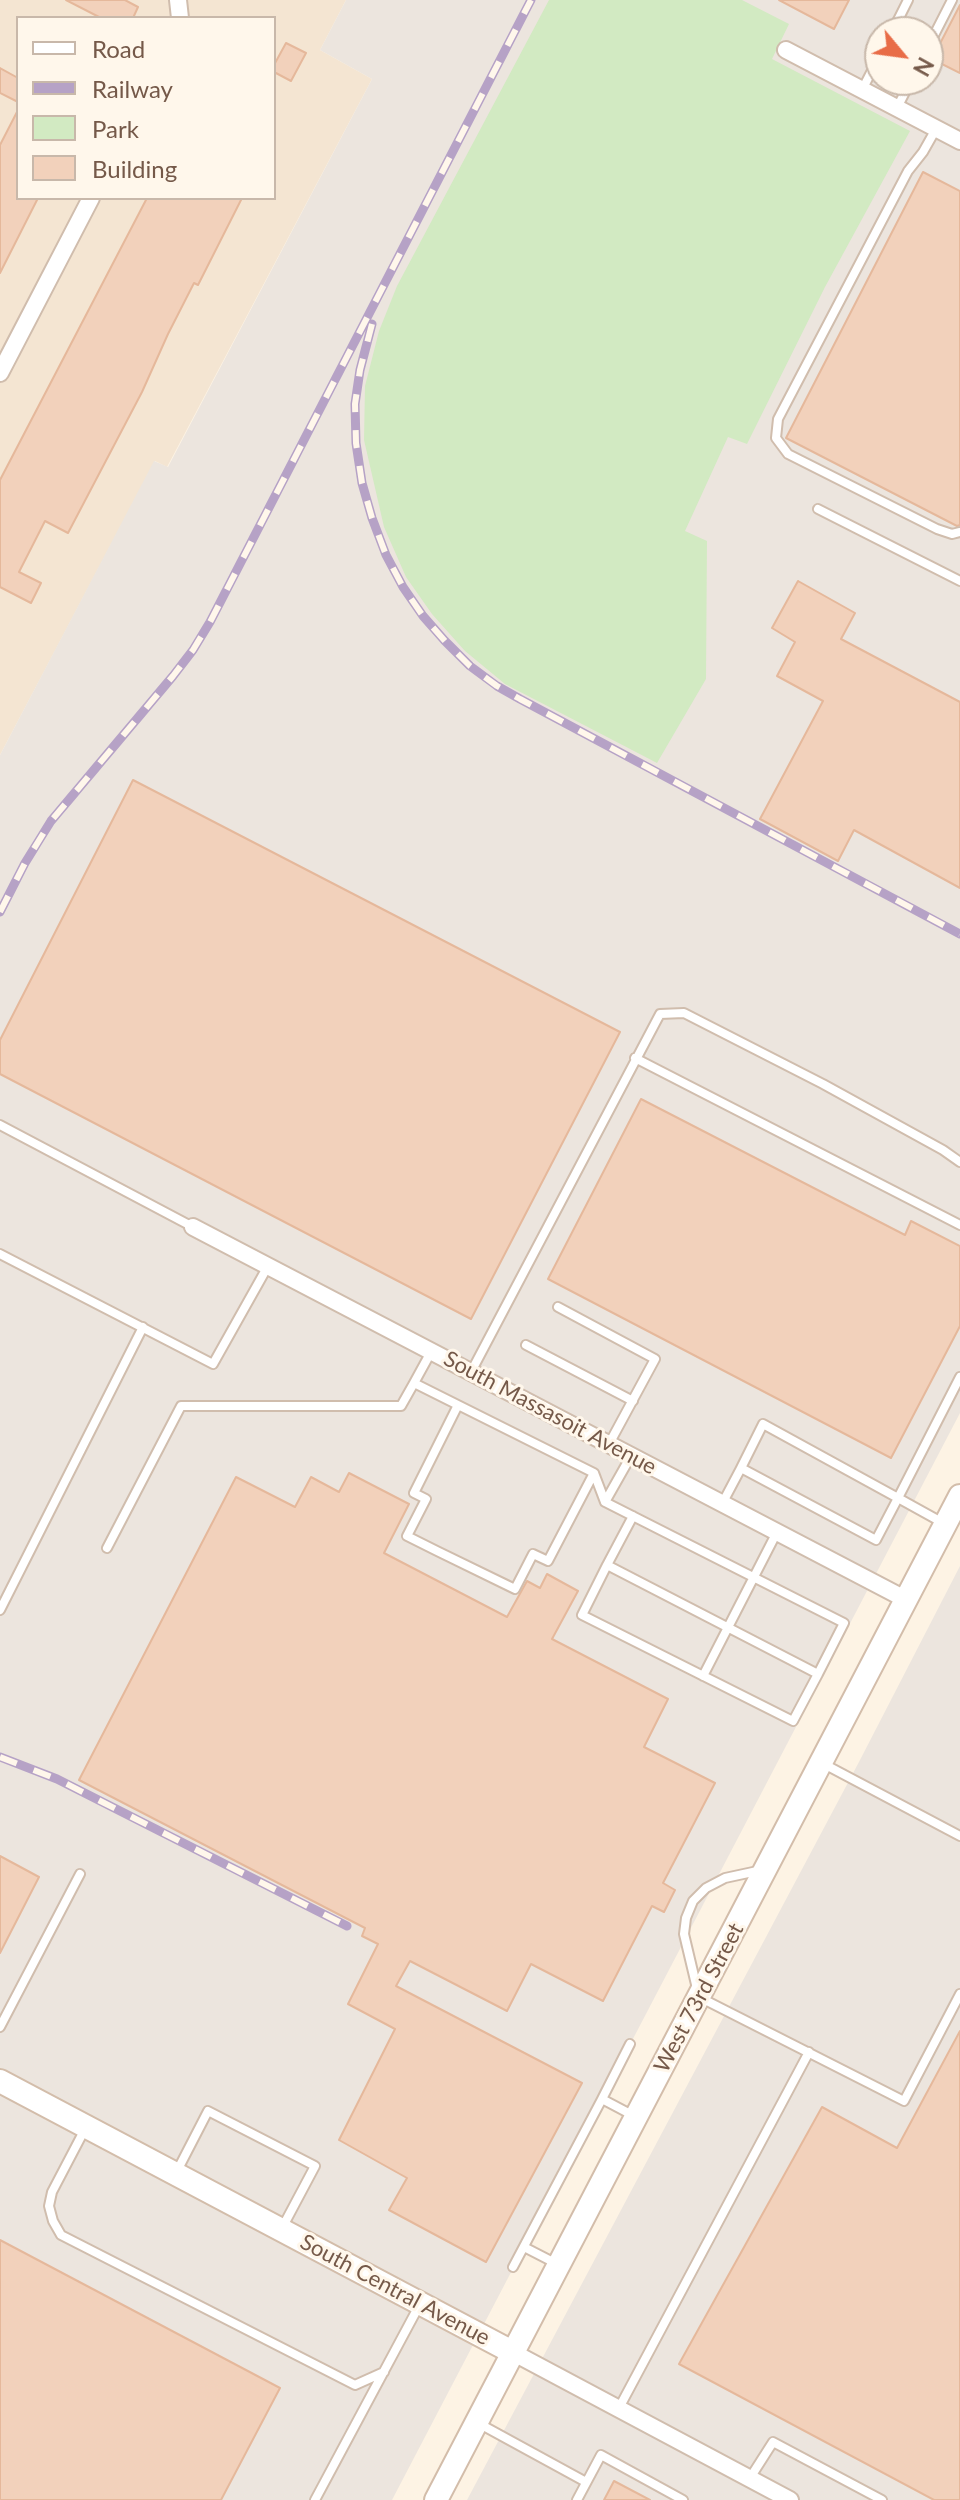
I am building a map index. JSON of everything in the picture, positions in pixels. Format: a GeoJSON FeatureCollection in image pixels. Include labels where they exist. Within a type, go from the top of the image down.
{"type":"FeatureCollection","features":[{"type":"Feature","properties":{"kind":"street"},"geometry":{"type":"LineString","coordinates":[[786,50],[960,141]]}},
{"type":"Feature","properties":{"kind":"street"},"geometry":{"type":"LineString","coordinates":[[0,373],[90,200]]}},
{"type":"Feature","properties":{"kind":"street","name":"South Massasoit Avenue"},"geometry":{"type":"LineString","coordinates":[[193,1227],[907,1600]]}},
{"type":"Feature","properties":{"kind":"street","name":"West 73rd Street"},"geometry":{"type":"LineString","coordinates":[[436,2500],[960,1496]]}},
{"type":"Feature","properties":{"kind":"street","name":"South Central Avenue"},"geometry":{"type":"LineString","coordinates":[[0,2081],[790,2500]]}},
{"type":"Feature","properties":{"kind":"lane"},"geometry":{"type":"LineString","coordinates":[[862,90],[864,86]]}},
{"type":"Feature","properties":{"kind":"lane"},"geometry":{"type":"LineString","coordinates":[[897,108],[903,96]]}},
{"type":"Feature","properties":{"kind":"lane"},"geometry":{"type":"LineString","coordinates":[[936,129],[908,171],[778,419],[776,438],[788,454],[937,529],[952,534],[960,532]]}},
{"type":"Feature","properties":{"kind":"lane"},"geometry":{"type":"LineString","coordinates":[[818,509],[960,581]]}},
{"type":"Feature","properties":{"kind":"lane"},"geometry":{"type":"LineString","coordinates":[[471,1372],[660,1014],[684,1013],[837,1092],[960,1162]]}},
{"type":"Feature","properties":{"kind":"lane"},"geometry":{"type":"LineString","coordinates":[[635,1058],[960,1225]]}},
{"type":"Feature","properties":{"kind":"lane"},"geometry":{"type":"LineString","coordinates":[[0,1125],[193,1227]]}},
{"type":"Feature","properties":{"kind":"lane"},"geometry":{"type":"LineString","coordinates":[[0,1254],[213,1364],[268,1266]]}},
{"type":"Feature","properties":{"kind":"lane"},"geometry":{"type":"LineString","coordinates":[[558,1307],[655,1359],[609,1445]]}},
{"type":"Feature","properties":{"kind":"lane"},"geometry":{"type":"LineString","coordinates":[[0,1610],[143,1327]]}},
{"type":"Feature","properties":{"kind":"lane"},"geometry":{"type":"LineString","coordinates":[[526,1345],[633,1401]]}},
{"type":"Feature","properties":{"kind":"lane"},"geometry":{"type":"LineString","coordinates":[[107,1548],[181,1406],[401,1406],[431,1351]]}},
{"type":"Feature","properties":{"kind":"lane"},"geometry":{"type":"LineString","coordinates":[[741,1468],[876,1540],[960,1377]]}},
{"type":"Feature","properties":{"kind":"lane"},"geometry":{"type":"LineString","coordinates":[[414,1383],[594,1473],[605,1502],[633,1516],[753,1578],[844,1623],[793,1721],[582,1615],[633,1516]]}},
{"type":"Feature","properties":{"kind":"lane"},"geometry":{"type":"LineString","coordinates":[[458,1405],[414,1493],[426,1499],[407,1536],[515,1589],[533,1554],[548,1561],[594,1473]]}},
{"type":"Feature","properties":{"kind":"lane"},"geometry":{"type":"LineString","coordinates":[[723,1502],[763,1424],[946,1524]]}},
{"type":"Feature","properties":{"kind":"lane"},"geometry":{"type":"LineString","coordinates":[[605,1502],[631,1456]]}},
{"type":"Feature","properties":{"kind":"lane"},"geometry":{"type":"LineString","coordinates":[[703,1676],[777,1532]]}},
{"type":"Feature","properties":{"kind":"lane"},"geometry":{"type":"LineString","coordinates":[[607,1565],[818,1674]]}},
{"type":"Feature","properties":{"kind":"lane"},"geometry":{"type":"LineString","coordinates":[[821,1763],[960,1836]]}},
{"type":"Feature","properties":{"kind":"lane"},"geometry":{"type":"LineString","coordinates":[[766,1869],[725,1878],[706,1888],[693,1901],[684,1934],[699,1997],[904,2101],[960,1994]]}},
{"type":"Feature","properties":{"kind":"lane"},"geometry":{"type":"LineString","coordinates":[[0,2027],[80,1874]]}},
{"type":"Feature","properties":{"kind":"lane"},"geometry":{"type":"LineString","coordinates":[[513,2267],[630,2044]]}},
{"type":"Feature","properties":{"kind":"lane"},"geometry":{"type":"LineString","coordinates":[[618,2409],[809,2052]]}},
{"type":"Feature","properties":{"kind":"lane"},"geometry":{"type":"LineString","coordinates":[[602,2099],[637,2117]]}},
{"type":"Feature","properties":{"kind":"lane"},"geometry":{"type":"LineString","coordinates":[[176,2174],[208,2111],[315,2166],[281,2230]]}},
{"type":"Feature","properties":{"kind":"lane"},"geometry":{"type":"LineString","coordinates":[[86,2127],[52,2192],[49,2206],[61,2235],[355,2385],[384,2372]]}},
{"type":"Feature","properties":{"kind":"lane"},"geometry":{"type":"LineString","coordinates":[[524,2247],[560,2265]]}},
{"type":"Feature","properties":{"kind":"lane"},"geometry":{"type":"LineString","coordinates":[[315,2500],[420,2304]]}},
{"type":"Feature","properties":{"kind":"lane"},"geometry":{"type":"LineString","coordinates":[[477,2423],[586,2482]]}},
{"type":"Feature","properties":{"kind":"lane"},"geometry":{"type":"LineString","coordinates":[[749,2478],[773,2442],[882,2500]]}},
{"type":"Feature","properties":{"kind":"lane"},"geometry":{"type":"LineString","coordinates":[[577,2500],[601,2455],[683,2500]]}},
{"type":"Feature","properties":{"kind":"shaded area"},"geometry":{"type":"Polygon","coordinates":[[[0,0],[346,0],[320,50],[372,79],[167,467],[155,461],[0,755],[0,0]]]}},
{"type":"Feature","properties":{"kind":"shaded area"},"geometry":{"type":"Polygon","coordinates":[[[346,0],[960,0],[960,1413],[392,2500],[0,2500],[0,755],[154,461],[168,467],[372,79],[320,50],[346,0]]]}},
{"type":"Feature","properties":{"kind":"shaded area"},"geometry":{"type":"Polygon","coordinates":[[[960,1566],[960,2500],[467,2500],[860,1760],[960,1566]]]}},
{"type":"Feature","properties":{"kind":"green space"},"geometry":{"type":"Polygon","coordinates":[[[549,0],[742,0],[789,24],[772,59],[910,131],[825,287],[747,444],[728,437],[685,531],[707,541],[706,679],[657,763],[505,684],[465,651],[432,614],[406,577],[384,527],[364,440],[365,386],[379,331],[397,286],[549,0]]]}},
{"type":"Feature","properties":{"kind":"building"},"geometry":{"type":"Polygon","coordinates":[[[66,0],[125,0],[138,7],[134,16],[97,16],[66,0]]]}},
{"type":"Feature","properties":{"kind":"building"},"geometry":{"type":"Polygon","coordinates":[[[779,0],[849,0],[834,29],[779,0]]]}},
{"type":"Feature","properties":{"kind":"building"},"geometry":{"type":"Polygon","coordinates":[[[960,5],[960,73],[944,65],[944,36],[960,5]]]}},
{"type":"Feature","properties":{"kind":"building"},"geometry":{"type":"Polygon","coordinates":[[[286,43],[306,53],[291,81],[276,73],[276,61],[286,43]]]}},
{"type":"Feature","properties":{"kind":"building"},"geometry":{"type":"Polygon","coordinates":[[[0,68],[16,77],[16,101],[0,93],[0,68]]]}},
{"type":"Feature","properties":{"kind":"building"},"geometry":{"type":"Polygon","coordinates":[[[16,114],[16,200],[37,200],[0,273],[0,145],[16,114]]]}},
{"type":"Feature","properties":{"kind":"building"},"geometry":{"type":"Polygon","coordinates":[[[923,172],[960,191],[960,525],[957,526],[786,438],[923,172]]]}},
{"type":"Feature","properties":{"kind":"building"},"geometry":{"type":"Polygon","coordinates":[[[146,200],[241,200],[198,285],[194,283],[142,392],[68,533],[45,521],[19,572],[41,583],[31,603],[0,587],[0,480],[146,200]]]}},
{"type":"Feature","properties":{"kind":"building"},"geometry":{"type":"Polygon","coordinates":[[[798,581],[855,613],[841,639],[960,702],[960,888],[854,830],[838,861],[760,819],[823,701],[777,676],[795,642],[772,628],[798,581]]]}},
{"type":"Feature","properties":{"kind":"building"},"geometry":{"type":"Polygon","coordinates":[[[133,780],[620,1032],[471,1319],[0,1074],[0,1040],[133,780]]]}},
{"type":"Feature","properties":{"kind":"building"},"geometry":{"type":"Polygon","coordinates":[[[641,1099],[905,1235],[911,1221],[960,1246],[960,1326],[891,1458],[548,1279],[641,1099]]]}},
{"type":"Feature","properties":{"kind":"building"},"geometry":{"type":"Polygon","coordinates":[[[349,1473],[409,1504],[384,1553],[507,1617],[527,1581],[540,1588],[547,1574],[578,1591],[552,1639],[668,1699],[644,1747],[715,1783],[663,1883],[675,1890],[664,1912],[652,1906],[603,2001],[531,1964],[507,2011],[410,1961],[396,1986],[582,2083],[486,2262],[389,2210],[407,2178],[339,2140],[395,2029],[348,2004],[378,1944],[362,1936],[365,1928],[79,1780],[236,1477],[295,1507],[311,1477],[339,1492],[349,1473]]]}},
{"type":"Feature","properties":{"kind":"building"},"geometry":{"type":"Polygon","coordinates":[[[0,1856],[39,1877],[0,1953],[0,1856]]]}},
{"type":"Feature","properties":{"kind":"building"},"geometry":{"type":"Polygon","coordinates":[[[960,2031],[960,2500],[934,2500],[679,2364],[822,2107],[897,2148],[960,2031]]]}},
{"type":"Feature","properties":{"kind":"building"},"geometry":{"type":"Polygon","coordinates":[[[0,2240],[280,2388],[221,2500],[0,2500],[0,2240]]]}},
{"type":"Feature","properties":{"kind":"building"},"geometry":{"type":"Polygon","coordinates":[[[614,2481],[650,2500],[604,2500],[614,2481]]]}},
{"type":"Feature","properties":{"kind":"railway"},"geometry":{"type":"LineString","coordinates":[[0,912],[51,821],[173,676],[210,622],[531,0]]}},
{"type":"Feature","properties":{"kind":"railway"},"geometry":{"type":"LineString","coordinates":[[372,324],[355,404],[356,443],[362,483],[386,555],[403,587],[445,641],[470,666],[497,686],[960,934]]}},
{"type":"Feature","properties":{"kind":"railway"},"geometry":{"type":"LineString","coordinates":[[0,1757],[57,1779],[347,1926]]}}]}
